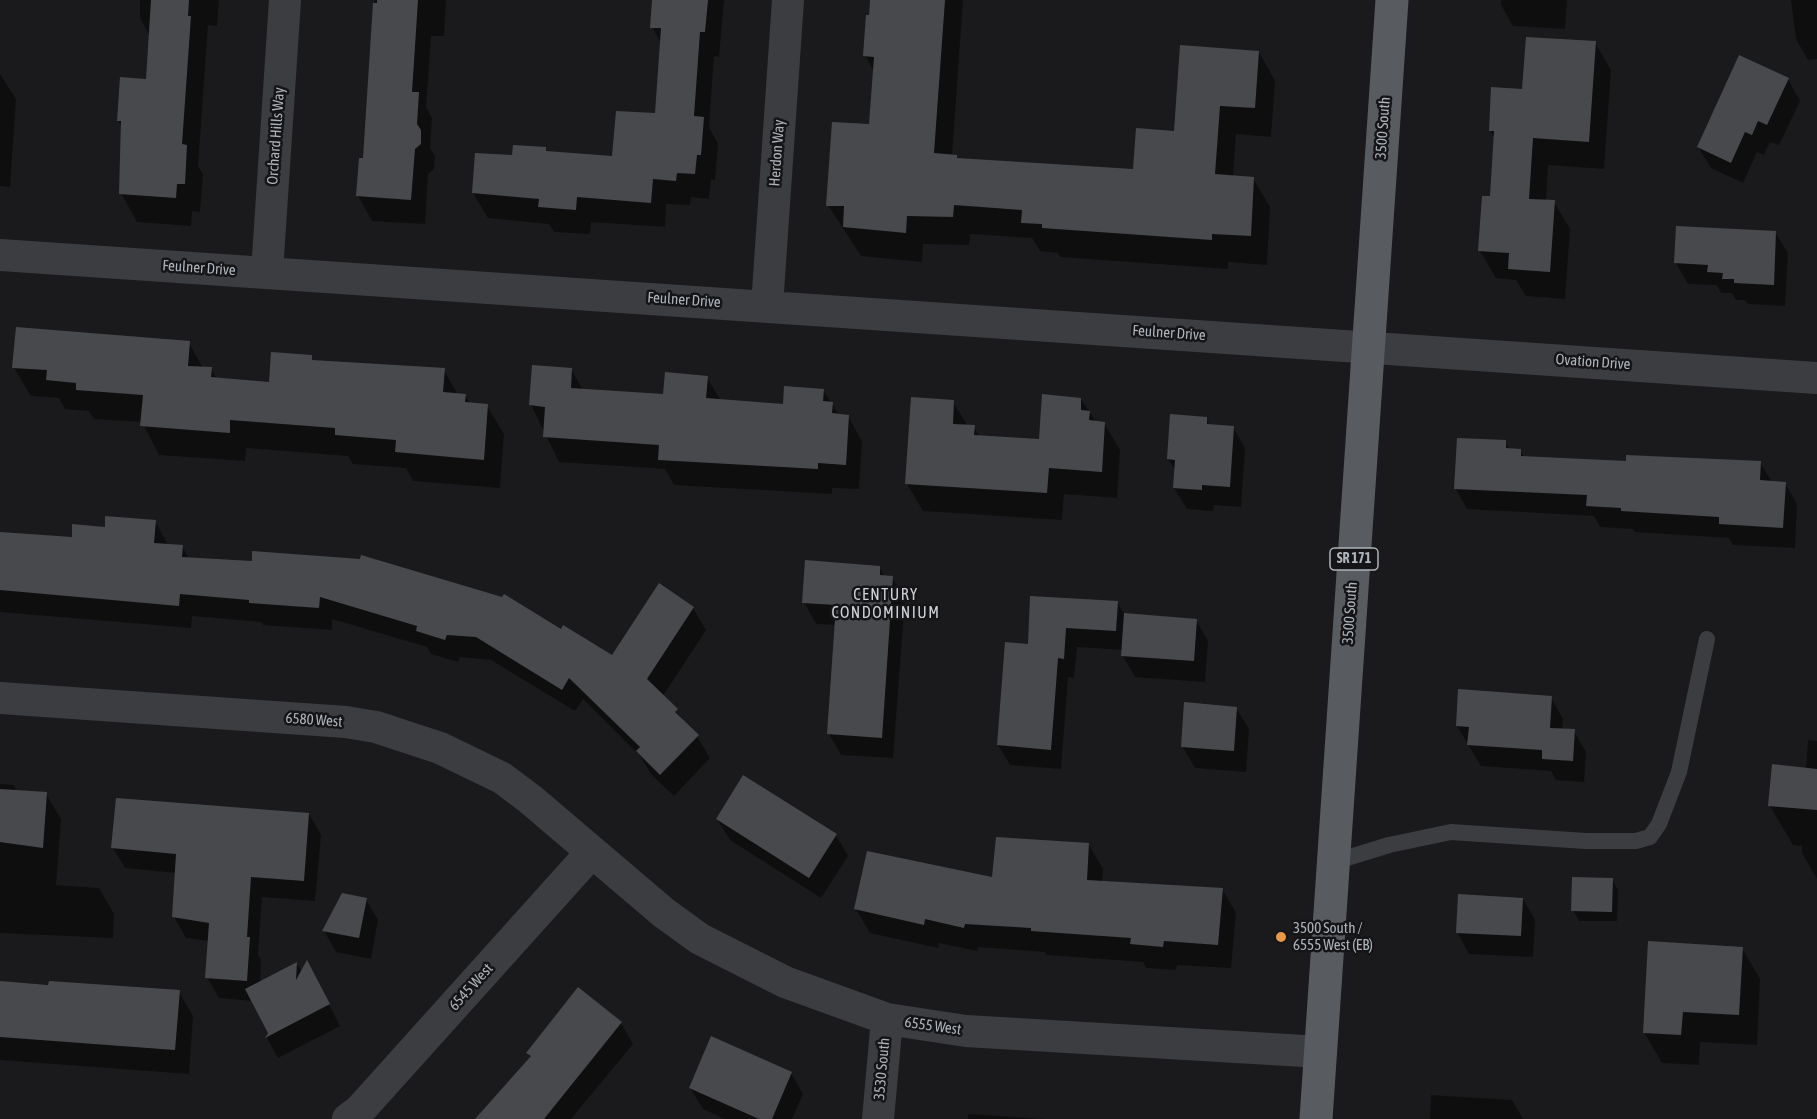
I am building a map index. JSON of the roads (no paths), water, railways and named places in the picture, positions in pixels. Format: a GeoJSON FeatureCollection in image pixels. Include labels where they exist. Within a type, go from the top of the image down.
{"type":"FeatureCollection","features":[{"type":"Feature","properties":{"kind":"main road","name":"3500 South"},"geometry":{"type":"LineString","coordinates":[[1316,1119],[1392,0]]}},
{"type":"Feature","properties":{"kind":"street","name":"Orchard Hills Way"},"geometry":{"type":"LineString","coordinates":[[267,272],[285,0]]}},
{"type":"Feature","properties":{"kind":"street","name":"Herdon Way"},"geometry":{"type":"LineString","coordinates":[[767,306],[788,0]]}},
{"type":"Feature","properties":{"kind":"street","name":"Feulner Drive"},"geometry":{"type":"LineString","coordinates":[[0,255],[1368,346]]}},
{"type":"Feature","properties":{"kind":"street","name":"Ovation Drive"},"geometry":{"type":"LineString","coordinates":[[1368,346],[1817,378]]}},
{"type":"Feature","properties":{"kind":"street","name":"6580 West"},"geometry":{"type":"LineString","coordinates":[[0,698],[346,722],[376,727],[440,748],[502,778],[592,852]]}},
{"type":"Feature","properties":{"kind":"street","name":"6555 West"},"geometry":{"type":"LineString","coordinates":[[592,852],[664,913],[700,939],[785,982],[887,1019],[966,1031],[1321,1052]]}},
{"type":"Feature","properties":{"kind":"street","name":"6545 West"},"geometry":{"type":"LineString","coordinates":[[348,1119],[360,1110],[592,852]]}},
{"type":"Feature","properties":{"kind":"street","name":"3530 South"},"geometry":{"type":"LineString","coordinates":[[878,1119],[887,1019]]}},
{"type":"Feature","properties":{"kind":"lane"},"geometry":{"type":"LineString","coordinates":[[1334,862],[1389,845],[1451,832],[1586,842],[1636,841],[1650,837],[1659,824],[1679,772],[1707,639]]}},
{"type":"Feature","properties":{"kind":"place","name":"3500 South / 6555 West (EB)"},"geometry":{"type":"Point","coordinates":[1281,937]}},
{"type":"Feature","properties":{"kind":"district","name":"CENTURY CONDOMINIUM"},"geometry":{"type":"Point","coordinates":[886,604]}}]}
